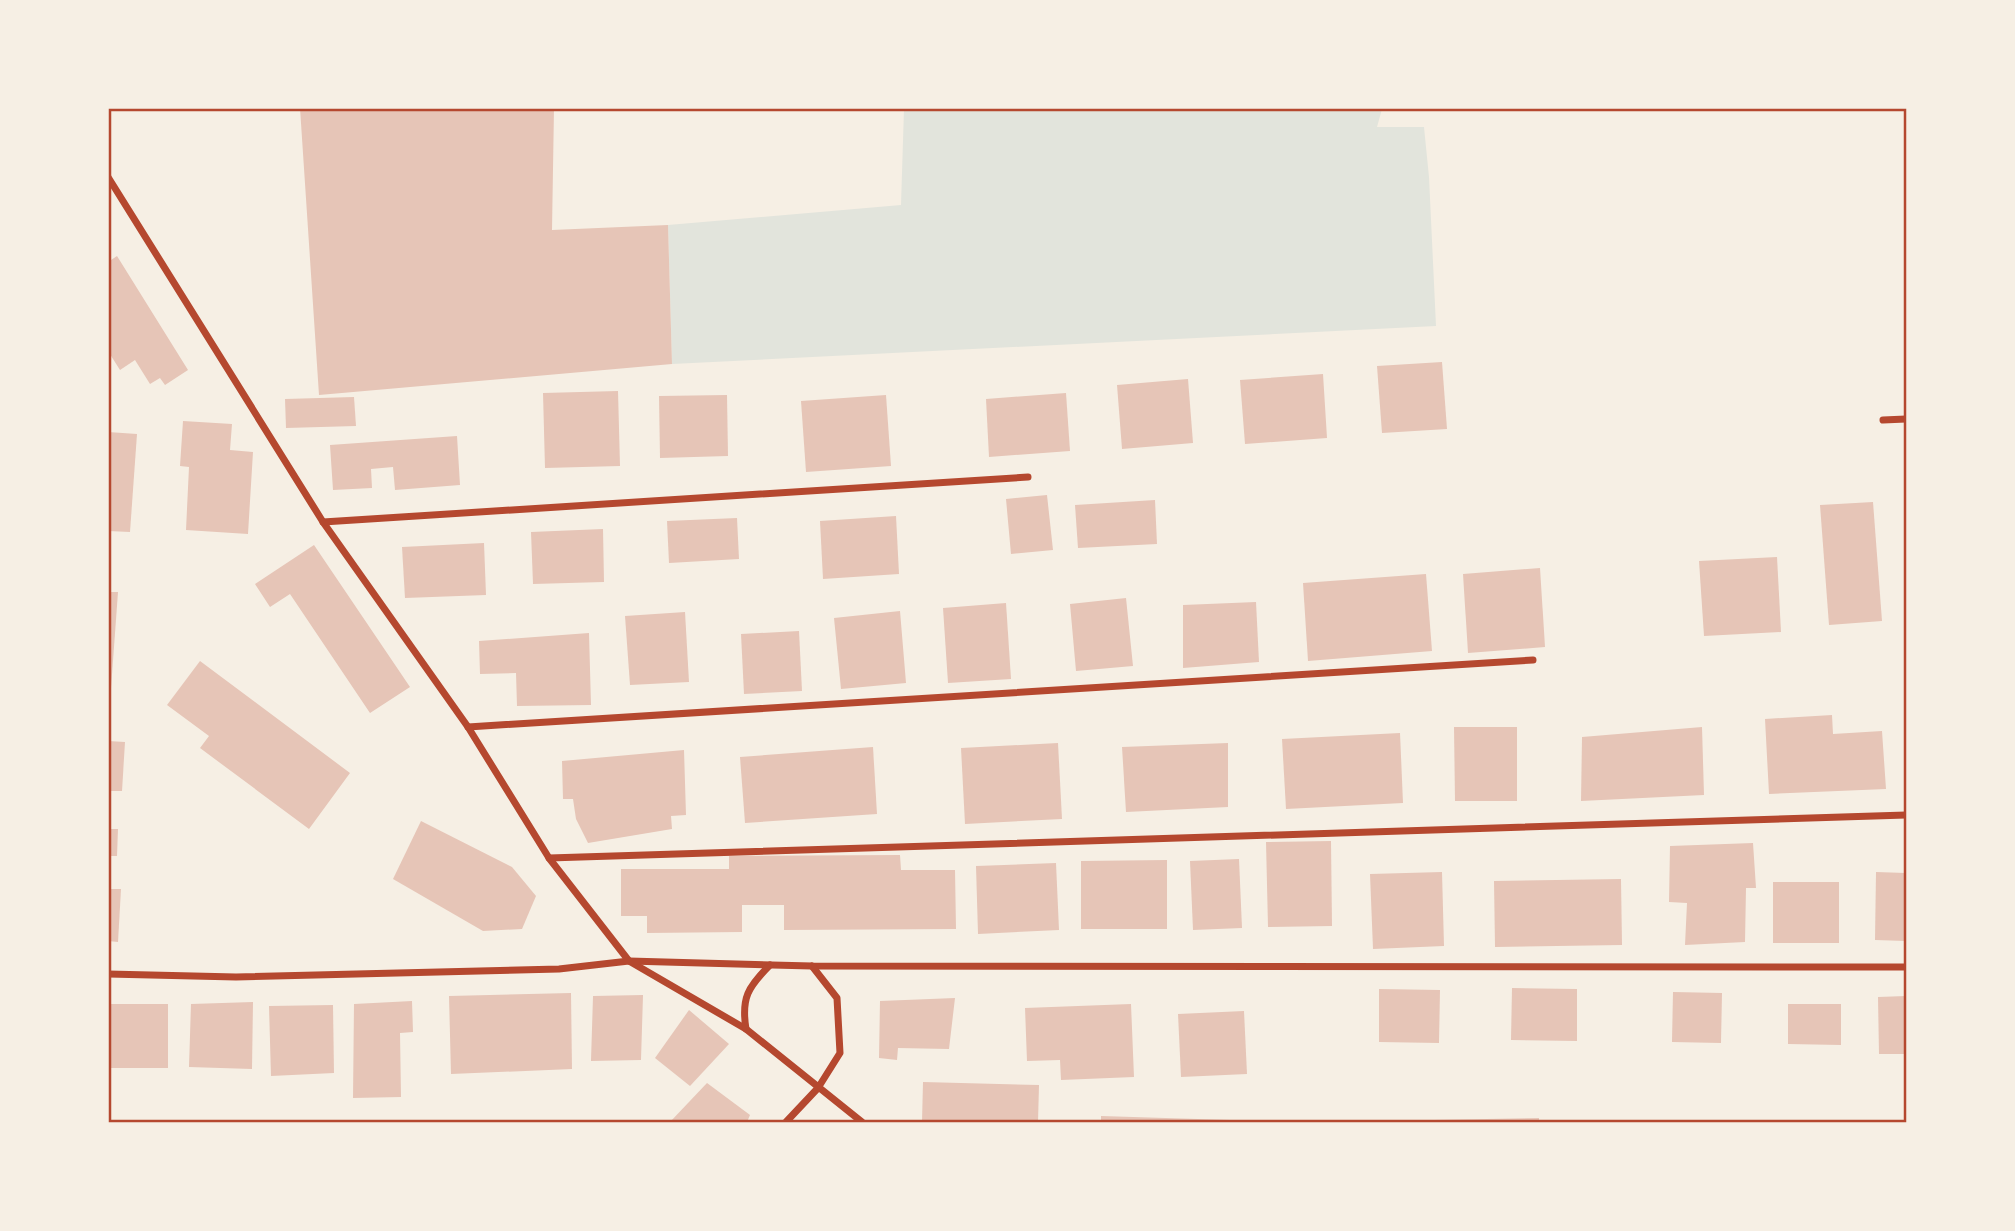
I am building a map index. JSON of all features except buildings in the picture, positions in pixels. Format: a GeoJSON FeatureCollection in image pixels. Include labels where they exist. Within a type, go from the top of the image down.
{"type":"FeatureCollection","features":[{"type":"Feature","properties":{"kind":"street"},"geometry":{"type":"LineString","coordinates":[[108,177],[323,522],[468,727],[550,858],[629,961],[746,1029],[862,1122]]}},
{"type":"Feature","properties":{"kind":"street"},"geometry":{"type":"LineString","coordinates":[[1883,420],[1906,419]]}},
{"type":"Feature","properties":{"kind":"street"},"geometry":{"type":"LineString","coordinates":[[323,522],[1028,477]]}},
{"type":"Feature","properties":{"kind":"street"},"geometry":{"type":"LineString","coordinates":[[468,727],[1533,660]]}},
{"type":"Feature","properties":{"kind":"street"},"geometry":{"type":"LineString","coordinates":[[550,858],[1906,814]]}},
{"type":"Feature","properties":{"kind":"street"},"geometry":{"type":"LineString","coordinates":[[108,974],[236,976],[545,970],[629,961],[770,965],[1906,967]]}},
{"type":"Feature","properties":{"kind":"street"},"geometry":{"type":"LineString","coordinates":[[746,1029],[743,1010],[751,983],[770,965]]}},
{"type":"Feature","properties":{"kind":"street"},"geometry":{"type":"LineString","coordinates":[[786,1122],[818,1088],[840,1053],[838,998],[812,965]]}},
{"type":"Feature","properties":{"kind":"shaded area"},"geometry":{"type":"Polygon","coordinates":[[[904,109],[1382,109],[1377,127],[1424,127],[1436,326],[672,364],[668,225],[901,205],[904,109]]]}}]}
